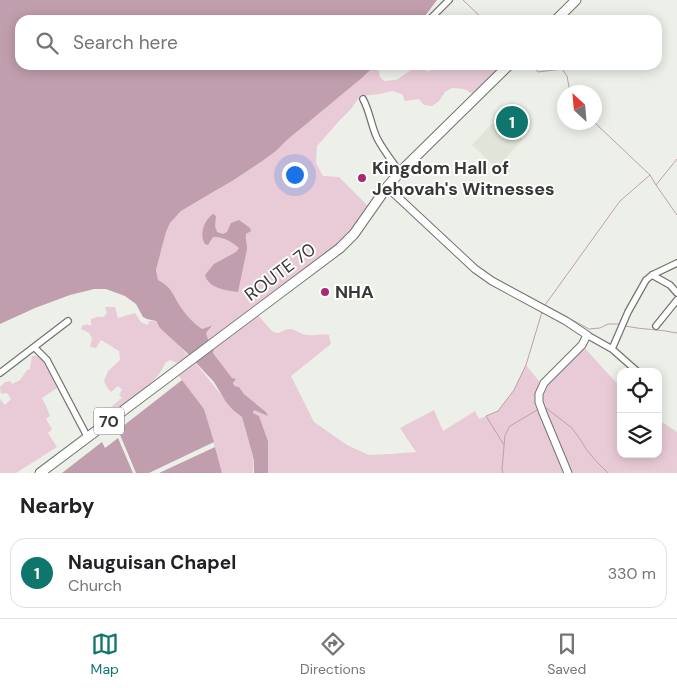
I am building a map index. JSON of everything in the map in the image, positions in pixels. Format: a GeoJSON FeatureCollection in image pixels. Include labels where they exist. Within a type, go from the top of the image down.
{"type":"FeatureCollection","features":[{"type":"Feature","properties":{"kind":"highway"},"geometry":{"type":"LineString","coordinates":[[561,15],[576,0]]}},
{"type":"Feature","properties":{"kind":"highway","name":"ROUTE 70"},"geometry":{"type":"LineString","coordinates":[[44,472],[340,248],[354,234],[387,187],[400,172],[504,70]]}},
{"type":"Feature","properties":{"kind":"street"},"geometry":{"type":"LineString","coordinates":[[433,15],[449,0]]}},
{"type":"Feature","properties":{"kind":"street"},"geometry":{"type":"LineString","coordinates":[[363,99],[369,110],[372,126],[378,140],[400,172]]}},
{"type":"Feature","properties":{"kind":"street"},"geometry":{"type":"LineString","coordinates":[[387,187],[474,269],[612,349],[633,368]]}},
{"type":"Feature","properties":{"kind":"street"},"geometry":{"type":"LineString","coordinates":[[612,349],[628,312],[646,280],[677,263]]}},
{"type":"Feature","properties":{"kind":"street"},"geometry":{"type":"LineString","coordinates":[[652,275],[670,285],[677,293]]}},
{"type":"Feature","properties":{"kind":"street"},"geometry":{"type":"LineString","coordinates":[[656,326],[677,300]]}},
{"type":"Feature","properties":{"kind":"street"},"geometry":{"type":"LineString","coordinates":[[0,373],[68,321]]}},
{"type":"Feature","properties":{"kind":"street"},"geometry":{"type":"LineString","coordinates":[[568,473],[543,413],[539,402],[539,394],[544,383],[582,345],[587,335]]}},
{"type":"Feature","properties":{"kind":"street"},"geometry":{"type":"LineString","coordinates":[[34,347],[47,360],[88,438]]}},
{"type":"Feature","properties":{"kind":"shaded area"},"geometry":{"type":"Polygon","coordinates":[[[0,0],[437,0],[426,15],[15,15],[15,70],[370,70],[276,151],[232,181],[181,211],[170,223],[166,232],[156,270],[158,280],[170,289],[191,320],[202,329],[213,325],[206,333],[214,348],[213,353],[232,378],[236,379],[233,383],[235,386],[239,387],[244,394],[266,412],[268,416],[254,410],[253,413],[259,416],[268,441],[268,473],[254,473],[254,460],[242,417],[226,402],[214,382],[160,328],[156,321],[143,317],[136,304],[125,296],[106,289],[94,289],[70,295],[35,308],[0,324],[0,0]]]}},
{"type":"Feature","properties":{"kind":"shaded area"},"geometry":{"type":"Polygon","coordinates":[[[370,70],[378,70],[380,77],[384,81],[396,80],[411,70],[425,70],[428,72],[431,70],[504,70],[477,96],[464,89],[452,88],[445,92],[439,101],[432,106],[424,105],[419,99],[405,101],[402,94],[392,91],[360,96],[351,109],[317,146],[316,163],[323,176],[339,177],[371,209],[354,234],[255,312],[273,332],[279,333],[292,329],[304,335],[329,335],[331,344],[291,376],[314,422],[347,445],[369,455],[416,452],[400,428],[434,410],[443,431],[475,411],[479,419],[498,411],[514,390],[526,365],[539,381],[544,383],[582,345],[617,384],[617,458],[662,458],[662,422],[677,432],[677,473],[268,473],[268,441],[259,416],[253,413],[254,410],[267,415],[266,412],[244,394],[239,387],[235,386],[232,378],[213,353],[214,348],[206,333],[213,326],[202,329],[191,320],[170,289],[158,280],[156,270],[166,232],[170,223],[181,211],[261,162],[370,70]]]}},
{"type":"Feature","properties":{"kind":"shaded area"},"geometry":{"type":"Polygon","coordinates":[[[498,117],[523,139],[503,161],[511,169],[505,176],[472,145],[498,117]]]}},
{"type":"Feature","properties":{"kind":"shaded area"},"geometry":{"type":"Polygon","coordinates":[[[213,214],[216,216],[215,226],[217,232],[223,234],[227,232],[231,223],[239,220],[250,228],[251,231],[246,234],[247,249],[238,292],[214,286],[207,280],[205,275],[214,264],[236,252],[239,248],[220,237],[213,237],[208,245],[205,244],[202,236],[203,228],[213,214]]]}},
{"type":"Feature","properties":{"kind":"shaded area"},"geometry":{"type":"Polygon","coordinates":[[[105,307],[115,307],[118,318],[135,313],[141,322],[148,325],[149,321],[155,321],[188,356],[177,363],[170,360],[165,363],[162,370],[146,387],[98,425],[101,415],[122,398],[119,395],[122,390],[118,386],[111,392],[104,381],[108,371],[120,360],[119,351],[101,340],[96,348],[90,347],[92,338],[89,333],[81,329],[82,326],[87,324],[91,326],[91,319],[103,317],[107,313],[105,307]]]}},
{"type":"Feature","properties":{"kind":"shaded area"},"geometry":{"type":"Polygon","coordinates":[[[32,356],[41,358],[57,388],[42,398],[50,416],[46,419],[52,429],[48,433],[57,447],[16,473],[0,473],[0,399],[5,405],[11,399],[7,393],[1,394],[0,387],[5,382],[10,381],[12,384],[20,380],[27,370],[31,369],[32,356]]]}},
{"type":"Feature","properties":{"kind":"shaded area"},"geometry":{"type":"Polygon","coordinates":[[[194,361],[231,407],[242,417],[254,460],[253,473],[222,473],[204,409],[178,375],[194,361]]]}},
{"type":"Feature","properties":{"kind":"shaded area"},"geometry":{"type":"Polygon","coordinates":[[[182,380],[204,409],[214,442],[149,473],[136,473],[118,430],[182,380]]]}},
{"type":"Feature","properties":{"kind":"shaded area"},"geometry":{"type":"Polygon","coordinates":[[[118,438],[133,473],[62,473],[102,442],[105,448],[118,438]]]}},
{"type":"Feature","properties":{"kind":"shaded area"},"geometry":{"type":"Polygon","coordinates":[[[215,447],[222,473],[159,473],[215,447]]]}},
{"type":"Feature","properties":{"kind":"waterway"},"geometry":{"type":"LineString","coordinates":[[463,0],[479,15]]}},
{"type":"Feature","properties":{"kind":"waterway"},"geometry":{"type":"LineString","coordinates":[[536,70],[538,72],[554,70]]}},
{"type":"Feature","properties":{"kind":"waterway"},"geometry":{"type":"LineString","coordinates":[[563,70],[567,76],[569,85]]}},
{"type":"Feature","properties":{"kind":"waterway"},"geometry":{"type":"LineString","coordinates":[[602,130],[650,175],[656,185]]}},
{"type":"Feature","properties":{"kind":"waterway"},"geometry":{"type":"LineString","coordinates":[[677,159],[656,185],[677,215]]}},
{"type":"Feature","properties":{"kind":"waterway"},"geometry":{"type":"LineString","coordinates":[[619,324],[608,324],[600,328],[589,329],[545,305],[620,201],[650,175]]}},
{"type":"Feature","properties":{"kind":"waterway"},"geometry":{"type":"LineString","coordinates":[[504,445],[486,416],[498,411],[514,390],[526,365],[542,312]]}},
{"type":"Feature","properties":{"kind":"waterway"},"geometry":{"type":"LineString","coordinates":[[625,326],[677,333]]}},
{"type":"Feature","properties":{"kind":"waterway"},"geometry":{"type":"LineString","coordinates":[[546,408],[572,428],[586,449],[608,473]]}},
{"type":"Feature","properties":{"kind":"waterway"},"geometry":{"type":"LineString","coordinates":[[503,473],[505,435],[510,426],[539,409]]}},
{"type":"Feature","properties":{"kind":"place","name":"Nauguisan Chapel"},"geometry":{"type":"Point","coordinates":[512,122]}},
{"type":"Feature","properties":{"kind":"place","name":"Kingdom Hall of Jehovah's Witnesses"},"geometry":{"type":"Point","coordinates":[362,178]}},
{"type":"Feature","properties":{"kind":"place","name":"NHA"},"geometry":{"type":"Point","coordinates":[325,292]}}]}
